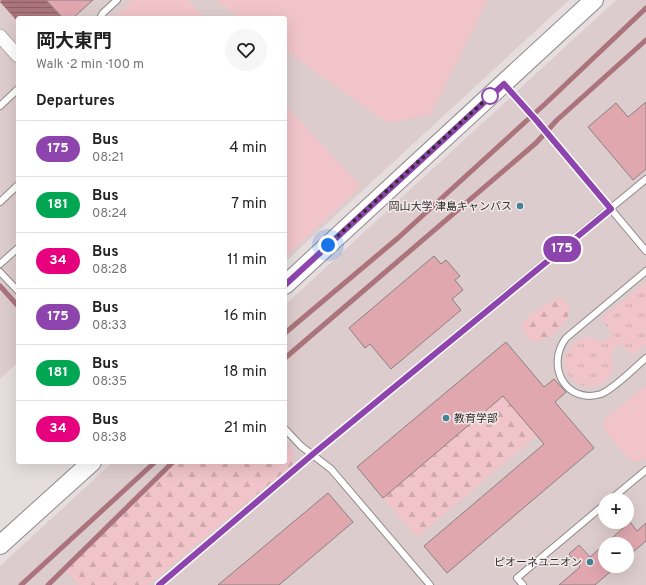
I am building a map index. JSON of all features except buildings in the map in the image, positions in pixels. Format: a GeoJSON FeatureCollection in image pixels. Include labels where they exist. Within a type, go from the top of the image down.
{"type":"FeatureCollection","features":[{"type":"Feature","properties":{"kind":"street"},"geometry":{"type":"LineString","coordinates":[[287,283],[594,0]]}},
{"type":"Feature","properties":{"kind":"street"},"geometry":{"type":"LineString","coordinates":[[0,36],[16,54]]}},
{"type":"Feature","properties":{"kind":"street"},"geometry":{"type":"LineString","coordinates":[[0,545],[90,464]]}},
{"type":"Feature","properties":{"kind":"lane"},"geometry":{"type":"LineString","coordinates":[[101,16],[117,0]]}},
{"type":"Feature","properties":{"kind":"lane"},"geometry":{"type":"LineString","coordinates":[[504,84],[528,110],[646,251]]}},
{"type":"Feature","properties":{"kind":"lane"},"geometry":{"type":"LineString","coordinates":[[0,106],[16,91]]}},
{"type":"Feature","properties":{"kind":"lane"},"geometry":{"type":"LineString","coordinates":[[159,585],[313,454],[646,179]]}},
{"type":"Feature","properties":{"kind":"lane"},"geometry":{"type":"LineString","coordinates":[[0,202],[16,187]]}},
{"type":"Feature","properties":{"kind":"lane"},"geometry":{"type":"LineString","coordinates":[[0,264],[16,250]]}},
{"type":"Feature","properties":{"kind":"lane"},"geometry":{"type":"LineString","coordinates":[[646,271],[566,338],[557,354],[557,366],[563,382],[572,390],[583,394],[595,395],[608,390],[646,358]]}},
{"type":"Feature","properties":{"kind":"lane"},"geometry":{"type":"LineString","coordinates":[[0,272],[16,289]]}},
{"type":"Feature","properties":{"kind":"lane"},"geometry":{"type":"LineString","coordinates":[[287,431],[301,446],[331,469],[430,585]]}},
{"type":"Feature","properties":{"kind":"lane"},"geometry":{"type":"LineString","coordinates":[[618,493],[646,470]]}},
{"type":"Feature","properties":{"kind":"lane"},"geometry":{"type":"LineString","coordinates":[[523,585],[517,578],[598,510]]}},
{"type":"Feature","properties":{"kind":"shaded area","name":"岡山大学 津島キャンパス"},"geometry":{"type":"Polygon","coordinates":[[[0,0],[569,0],[287,260],[287,16],[16,16],[16,302],[0,284],[0,0]]]}},
{"type":"Feature","properties":{"kind":"shaded area"},"geometry":{"type":"Polygon","coordinates":[[[1,0],[46,0],[61,16],[16,16],[16,20],[0,2],[1,0]]]}},
{"type":"Feature","properties":{"kind":"shaded area","name":"岡山大学 津島キャンパス"},"geometry":{"type":"Polygon","coordinates":[[[616,0],[646,0],[646,585],[0,585],[0,566],[111,464],[287,464],[287,303],[616,0]]]}},
{"type":"Feature","properties":{"kind":"shaded area"},"geometry":{"type":"Polygon","coordinates":[[[0,290],[16,307],[16,364],[0,379],[0,290]]]}},
{"type":"Feature","properties":{"kind":"green space"},"geometry":{"type":"Polygon","coordinates":[[[133,0],[188,0],[202,16],[116,16],[133,0]]]}},
{"type":"Feature","properties":{"kind":"green space"},"geometry":{"type":"Polygon","coordinates":[[[218,0],[488,0],[431,114],[388,123],[287,51],[287,16],[238,16],[218,2],[218,0]]]}},
{"type":"Feature","properties":{"kind":"green space"},"geometry":{"type":"Polygon","coordinates":[[[287,107],[361,186],[287,255],[287,107]]]}},
{"type":"Feature","properties":{"kind":"green space"},"geometry":{"type":"Polygon","coordinates":[[[646,282],[646,344],[632,356],[621,343],[610,352],[613,361],[612,370],[609,377],[602,383],[595,386],[578,384],[571,378],[567,371],[565,364],[568,350],[579,340],[593,338],[601,343],[613,334],[601,319],[646,282]]]}},
{"type":"Feature","properties":{"kind":"green space"},"geometry":{"type":"Polygon","coordinates":[[[560,298],[568,303],[569,315],[567,320],[549,337],[532,342],[525,334],[521,325],[539,309],[560,298]]]}},
{"type":"Feature","properties":{"kind":"green space"},"geometry":{"type":"Polygon","coordinates":[[[646,385],[646,459],[638,462],[631,461],[605,432],[603,425],[606,418],[646,385]]]}},
{"type":"Feature","properties":{"kind":"green space"},"geometry":{"type":"Polygon","coordinates":[[[503,396],[537,435],[417,537],[383,498],[503,396]]]}},
{"type":"Feature","properties":{"kind":"green space"},"geometry":{"type":"Polygon","coordinates":[[[287,444],[294,451],[293,464],[148,585],[79,585],[62,567],[175,464],[287,464],[287,444]]]}},
{"type":"Feature","properties":{"kind":"waterway"},"geometry":{"type":"LineString","coordinates":[[287,331],[398,238],[545,104],[646,8]]}},
{"type":"Feature","properties":{"kind":"waterway"},"geometry":{"type":"LineString","coordinates":[[287,356],[536,143],[557,120],[646,40]]}},
{"type":"Feature","properties":{"kind":"waterway"},"geometry":{"type":"LineString","coordinates":[[0,286],[16,304]]}},
{"type":"Feature","properties":{"kind":"waterway"},"geometry":{"type":"LineString","coordinates":[[21,585],[153,464]]}},
{"type":"Feature","properties":{"kind":"waterway"},"geometry":{"type":"LineString","coordinates":[[48,585],[171,464]]}},
{"type":"Feature","properties":{"kind":"bus line","name":"175"},"geometry":{"type":"LineString","coordinates":[[159,585],[313,454],[611,209],[504,84],[287,283]]}},
{"type":"Feature","properties":{"kind":"place","name":"岡山大学 津島キャンパス"},"geometry":{"type":"Point","coordinates":[520,206]}},
{"type":"Feature","properties":{"kind":"place","name":"教育学部"},"geometry":{"type":"Point","coordinates":[446,418]}},
{"type":"Feature","properties":{"kind":"place","name":"ピオーネユニオン"},"geometry":{"type":"Point","coordinates":[590,562]}},
{"type":"Feature","properties":{"kind":"route"},"geometry":{"type":"LineString","coordinates":[[328,245],[492,94],[490,96]]}}]}
